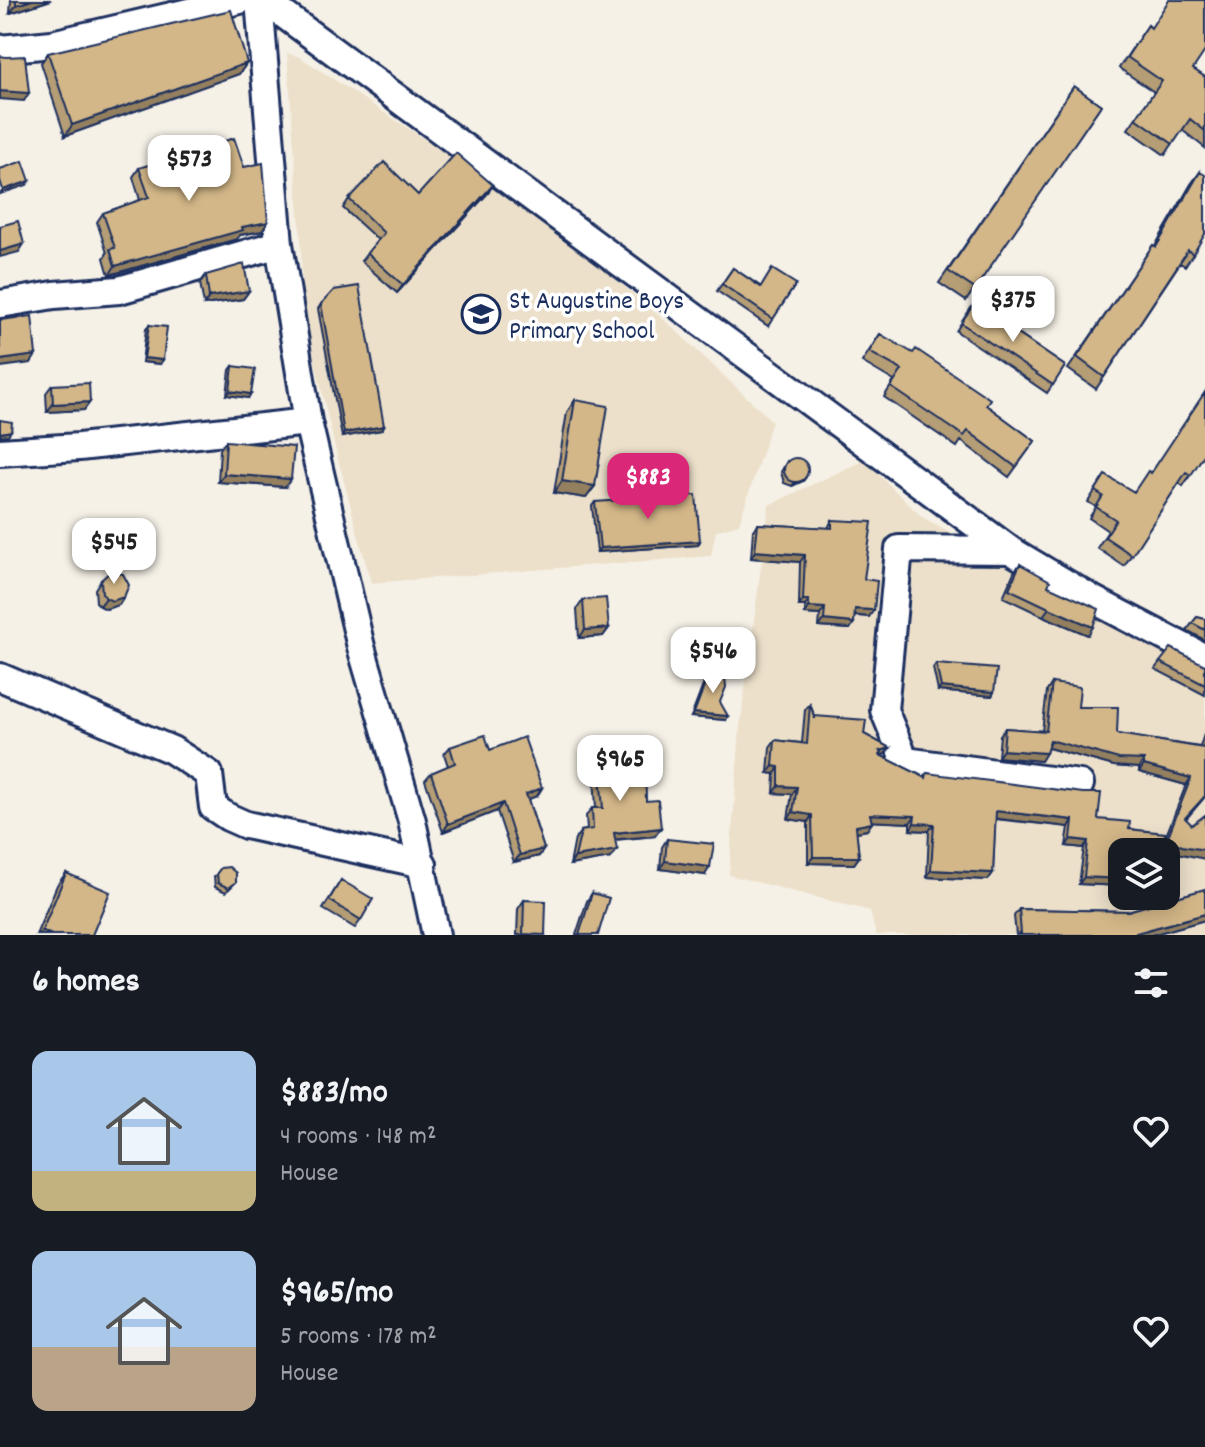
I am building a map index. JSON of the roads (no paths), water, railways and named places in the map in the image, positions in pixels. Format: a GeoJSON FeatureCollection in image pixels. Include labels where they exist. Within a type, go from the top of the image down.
{"type":"FeatureCollection","features":[{"type":"Feature","properties":{"kind":"street"},"geometry":{"type":"LineString","coordinates":[[0,49],[52,44],[240,0]]}},
{"type":"Feature","properties":{"kind":"street"},"geometry":{"type":"LineString","coordinates":[[262,0],[279,244],[308,422],[361,647],[423,864],[436,935]]}},
{"type":"Feature","properties":{"kind":"street"},"geometry":{"type":"LineString","coordinates":[[262,0],[1010,550],[1094,600],[1205,658]]}},
{"type":"Feature","properties":{"kind":"street"},"geometry":{"type":"LineString","coordinates":[[0,304],[54,295],[119,290],[279,244]]}},
{"type":"Feature","properties":{"kind":"street"},"geometry":{"type":"LineString","coordinates":[[0,452],[79,447],[308,422]]}},
{"type":"Feature","properties":{"kind":"street"},"geometry":{"type":"LineString","coordinates":[[1010,550],[899,549],[884,710],[905,761],[1080,784]]}},
{"type":"Feature","properties":{"kind":"street"},"geometry":{"type":"LineString","coordinates":[[0,677],[172,750],[209,774],[213,807],[246,825],[423,864]]}},
{"type":"Feature","properties":{"kind":"place","name":"St Augustine Boys Primary School"},"geometry":{"type":"Point","coordinates":[481,314]}}]}
